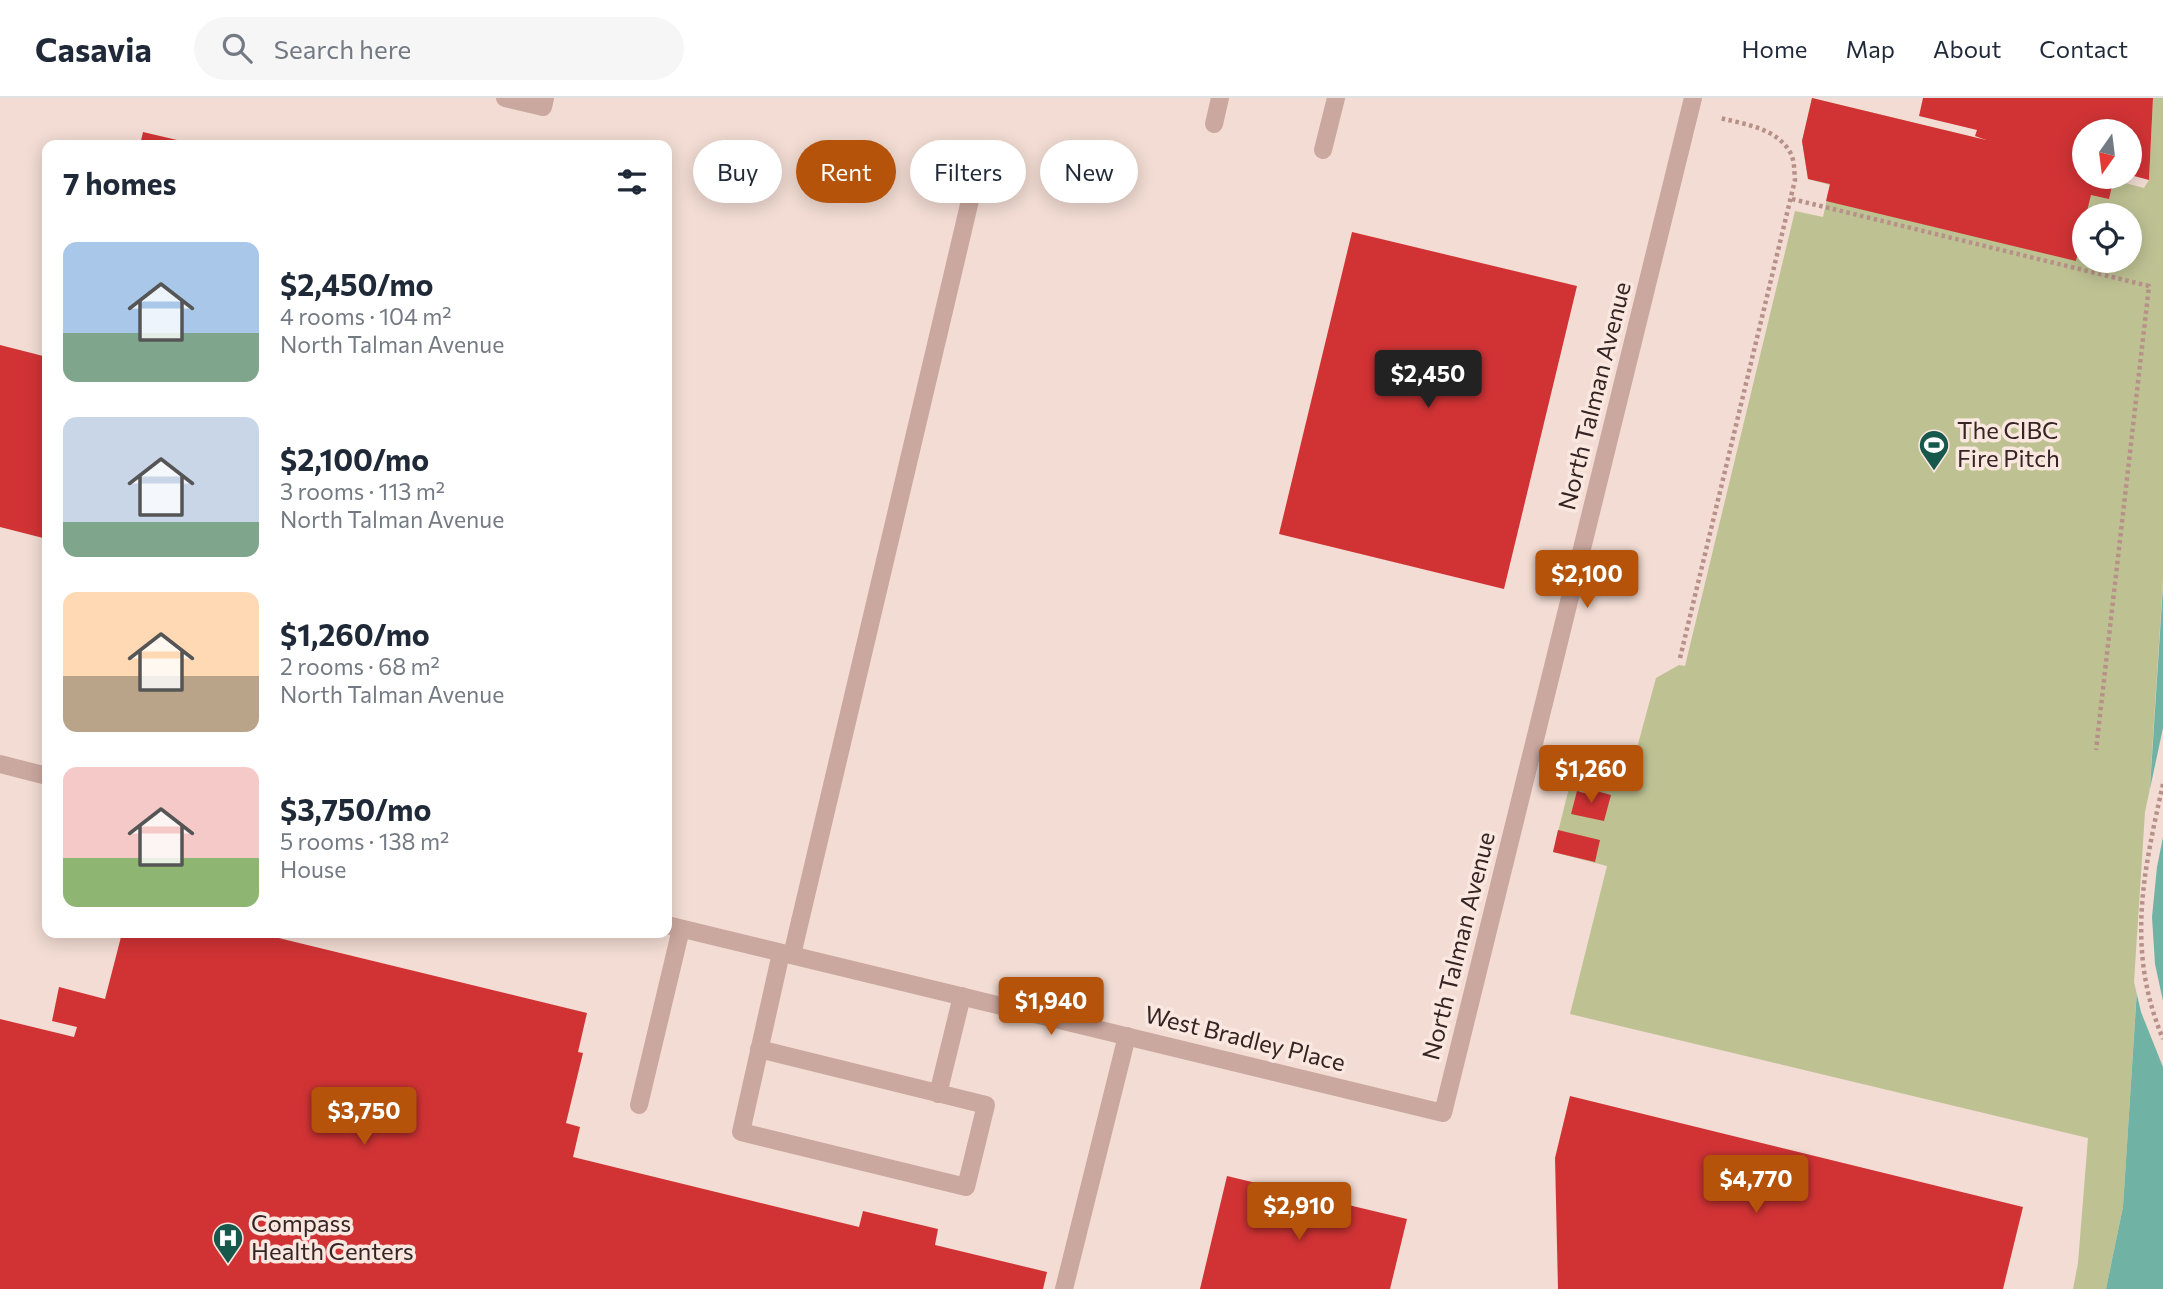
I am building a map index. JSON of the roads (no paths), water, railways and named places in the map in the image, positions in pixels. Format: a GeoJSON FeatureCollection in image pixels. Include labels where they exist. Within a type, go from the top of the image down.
{"type":"FeatureCollection","features":[{"type":"Feature","properties":{"kind":"street"},"geometry":{"type":"LineString","coordinates":[[505,98],[543,107],[545,98]]}},
{"type":"Feature","properties":{"kind":"street"},"geometry":{"type":"LineString","coordinates":[[1214,124],[1220,98]]}},
{"type":"Feature","properties":{"kind":"street"},"geometry":{"type":"LineString","coordinates":[[1324,150],[1336,98]]}},
{"type":"Feature","properties":{"kind":"street","name":"North Talman Avenue"},"geometry":{"type":"LineString","coordinates":[[1443,1112],[1693,98]]}},
{"type":"Feature","properties":{"kind":"street"},"geometry":{"type":"LineString","coordinates":[[759,1049],[986,1105],[966,1187],[741,1132],[759,1049],[786,954],[969,203]]}},
{"type":"Feature","properties":{"kind":"street"},"geometry":{"type":"LineString","coordinates":[[0,764],[42,775]]}},
{"type":"Feature","properties":{"kind":"street","name":"West Bradley Place"},"geometry":{"type":"LineString","coordinates":[[674,927],[1443,1112]]}},
{"type":"Feature","properties":{"kind":"street"},"geometry":{"type":"LineString","coordinates":[[639,1105],[672,938]]}},
{"type":"Feature","properties":{"kind":"street"},"geometry":{"type":"LineString","coordinates":[[938,1094],[962,996]]}},
{"type":"Feature","properties":{"kind":"street"},"geometry":{"type":"LineString","coordinates":[[1064,1289],[1127,1036]]}},
{"type":"Feature","properties":{"kind":"water"},"geometry":{"type":"Polygon","coordinates":[[[2163,586],[2163,1289],[2106,1289],[2123,1207],[2163,586]]]}},
{"type":"Feature","properties":{"kind":"place","name":"The CIBC Fire Pitch"},"geometry":{"type":"Point","coordinates":[1934,472]}},
{"type":"Feature","properties":{"kind":"place","name":"Compass Health Centers"},"geometry":{"type":"Point","coordinates":[228,1265]}}]}
